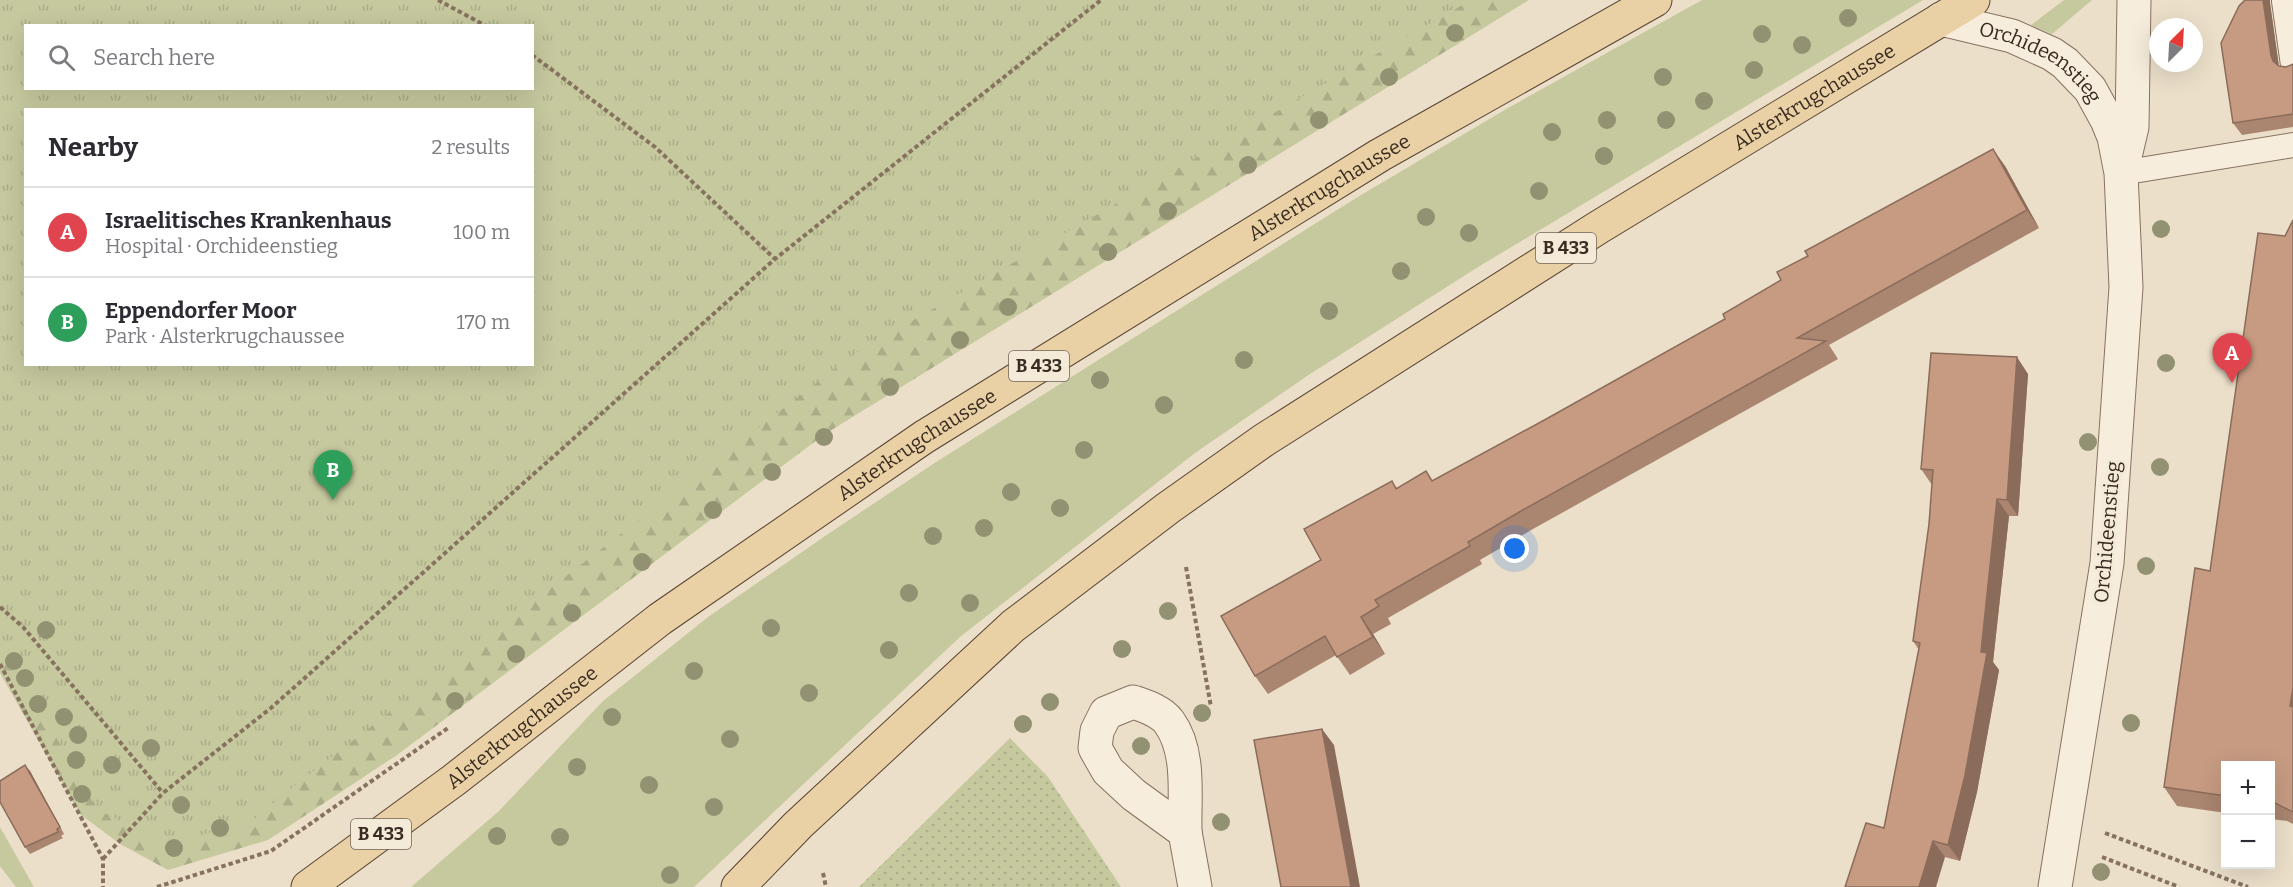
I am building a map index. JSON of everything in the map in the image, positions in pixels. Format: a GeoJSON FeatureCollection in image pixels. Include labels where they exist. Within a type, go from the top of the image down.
{"type":"FeatureCollection","features":[{"type":"Feature","properties":{"kind":"main road","name":"Alsterkrugchaussee"},"geometry":{"type":"LineString","coordinates":[[308,887],[454,780],[660,619],[924,437],[1380,155],[1655,0]]}},
{"type":"Feature","properties":{"kind":"main road","name":"Alsterkrugchaussee"},"geometry":{"type":"LineString","coordinates":[[738,887],[798,825],[1013,626],[1168,508],[1264,440],[1599,227],[1973,0]]}},
{"type":"Feature","properties":{"kind":"street","name":"Orchideenstieg"},"geometry":{"type":"LineString","coordinates":[[2121,173],[2132,128],[2134,0]]}},
{"type":"Feature","properties":{"kind":"street","name":"Orchideenstieg"},"geometry":{"type":"LineString","coordinates":[[1941,19],[2012,36],[2052,54],[2065,63],[2090,89],[2107,120],[2114,138],[2121,173],[2126,287],[2107,563],[2055,887]]}},
{"type":"Feature","properties":{"kind":"street"},"geometry":{"type":"LineString","coordinates":[[1185,832],[1134,795],[1108,771],[1095,748],[1097,731],[1106,713],[1132,702],[1151,708],[1168,720],[1179,741],[1183,756],[1185,832],[1195,887]]}},
{"type":"Feature","properties":{"kind":"lane"},"geometry":{"type":"LineString","coordinates":[[2286,0],[2284,2],[2293,65]]}},
{"type":"Feature","properties":{"kind":"lane"},"geometry":{"type":"LineString","coordinates":[[2121,173],[2293,145]]}},
{"type":"Feature","properties":{"kind":"path"},"geometry":{"type":"LineString","coordinates":[[438,0],[482,24]]}},
{"type":"Feature","properties":{"kind":"path"},"geometry":{"type":"LineString","coordinates":[[103,859],[163,793],[271,708],[775,259],[1101,0]]}},
{"type":"Feature","properties":{"kind":"path"},"geometry":{"type":"LineString","coordinates":[[534,56],[655,147],[775,259]]}},
{"type":"Feature","properties":{"kind":"path"},"geometry":{"type":"LineString","coordinates":[[1183,756],[1215,728],[1186,567]]}},
{"type":"Feature","properties":{"kind":"path"},"geometry":{"type":"LineString","coordinates":[[0,607],[23,627],[163,793]]}},
{"type":"Feature","properties":{"kind":"path"},"geometry":{"type":"LineString","coordinates":[[0,664],[103,859],[103,887]]}},
{"type":"Feature","properties":{"kind":"path"},"geometry":{"type":"LineString","coordinates":[[2065,830],[2179,887]]}},
{"type":"Feature","properties":{"kind":"path"},"geometry":{"type":"LineString","coordinates":[[2065,830],[2248,887]]}},
{"type":"Feature","properties":{"kind":"path"},"geometry":{"type":"LineString","coordinates":[[823,873],[826,887]]}},
{"type":"Feature","properties":{"kind":"green space"},"geometry":{"type":"Polygon","coordinates":[[[0,0],[58,0],[28,24],[24,24],[26,108],[24,108],[24,360],[22,379],[72,508],[884,260],[1399,0],[1529,0],[825,434],[397,755],[268,840],[168,870],[120,844],[80,814],[0,673],[0,0]]]}},
{"type":"Feature","properties":{"kind":"green space"},"geometry":{"type":"Polygon","coordinates":[[[0,0],[1471,0],[854,354],[307,776],[252,821],[164,845],[96,808],[0,635],[0,0]]]}},
{"type":"Feature","properties":{"kind":"green space"},"geometry":{"type":"Polygon","coordinates":[[[1702,0],[1923,0],[1478,267],[1307,376],[1195,453],[960,637],[694,887],[411,887],[499,811],[603,701],[708,617],[828,534],[936,462],[1356,198],[1508,108],[1702,0]]]}},
{"type":"Feature","properties":{"kind":"green space"},"geometry":{"type":"Polygon","coordinates":[[[2064,0],[2092,0],[2052,34],[2031,25],[2064,0]]]}},
{"type":"Feature","properties":{"kind":"green space"},"geometry":{"type":"Polygon","coordinates":[[[1010,738],[1048,777],[1121,887],[859,887],[1010,738]]]}},
{"type":"Feature","properties":{"kind":"green space"},"geometry":{"type":"Polygon","coordinates":[[[0,827],[34,887],[16,887],[0,866],[0,827]]]}},
{"type":"Feature","properties":{"kind":"building"},"geometry":{"type":"Polygon","coordinates":[[[2245,0],[2263,0],[2273,61],[2279,66],[2286,67],[2293,64],[2293,114],[2233,123],[2221,43],[2239,6],[2245,0]]]}},
{"type":"Feature","properties":{"kind":"building"},"geometry":{"type":"Polygon","coordinates":[[[1993,149],[2027,210],[1797,338],[1826,341],[1521,511],[1468,542],[1470,546],[1375,600],[1379,606],[1361,617],[1373,637],[1337,657],[1325,636],[1255,676],[1221,616],[1321,560],[1304,529],[1392,481],[1396,489],[1426,471],[1432,481],[1548,418],[1725,319],[1723,314],[1781,280],[1777,272],[1808,256],[1805,251],[1993,149]]]}},
{"type":"Feature","properties":{"kind":"building"},"geometry":{"type":"Polygon","coordinates":[[[2293,220],[2293,688],[2290,706],[2293,707],[2293,812],[2275,803],[2275,761],[2221,761],[2221,795],[2164,787],[2195,568],[2210,571],[2258,233],[2285,236],[2293,220]]]}},
{"type":"Feature","properties":{"kind":"building"},"geometry":{"type":"Polygon","coordinates":[[[1931,353],[2017,357],[2007,500],[1997,499],[1981,652],[1987,653],[1965,775],[1948,845],[1933,841],[1919,887],[1845,887],[1866,823],[1884,828],[1920,643],[1913,641],[1929,524],[1933,470],[1921,469],[1931,353]]]}},
{"type":"Feature","properties":{"kind":"building"},"geometry":{"type":"Polygon","coordinates":[[[1322,729],[1351,887],[1281,887],[1254,740],[1322,729]]]}},
{"type":"Feature","properties":{"kind":"building"},"geometry":{"type":"Polygon","coordinates":[[[25,765],[60,827],[57,829],[58,832],[25,847],[0,802],[0,781],[25,765]]]}},
{"type":"Feature","properties":{"kind":"place","name":"Israelitisches Krankenhaus"},"geometry":{"type":"Point","coordinates":[2232,383]}},
{"type":"Feature","properties":{"kind":"place","name":"Eppendorfer Moor"},"geometry":{"type":"Point","coordinates":[333,500]}}]}
